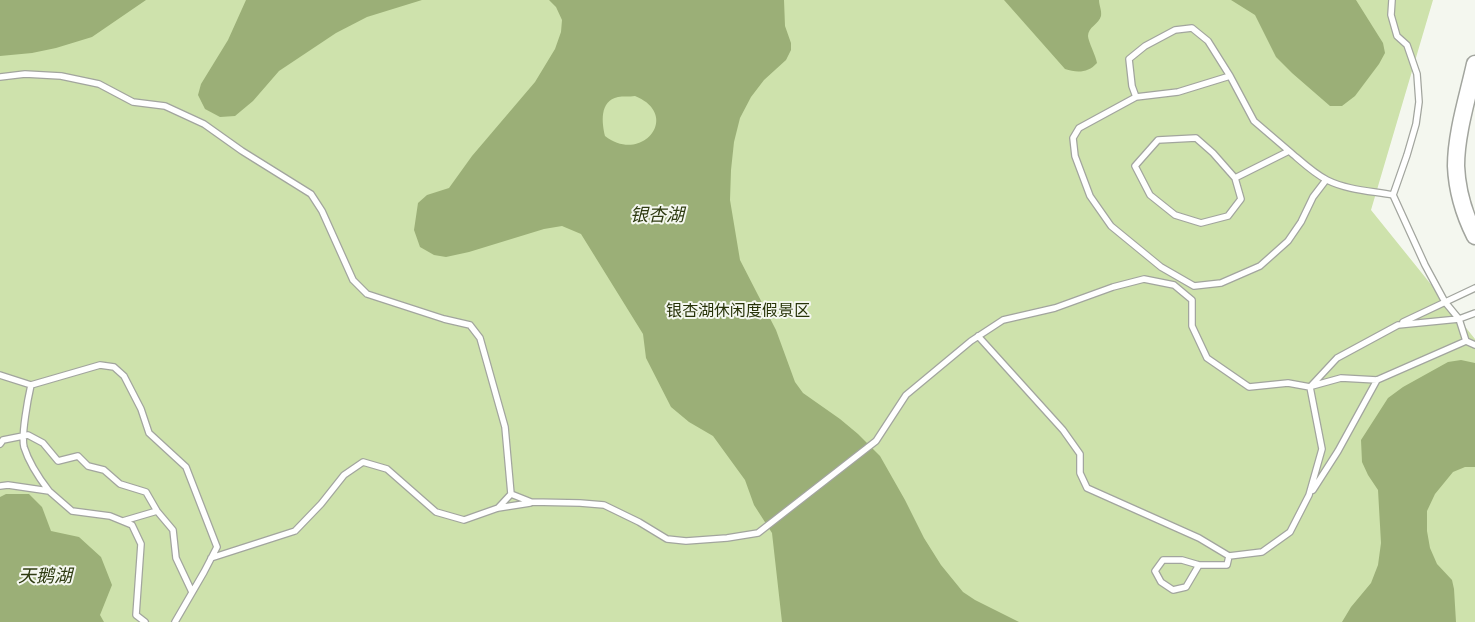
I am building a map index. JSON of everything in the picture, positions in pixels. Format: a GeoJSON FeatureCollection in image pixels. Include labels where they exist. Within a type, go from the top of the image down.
{"type":"FeatureCollection","features":[{"type":"Feature","properties":{"kind":"street"},"geometry":{"type":"LineString","coordinates":[[1474,69],[1460,131],[1456,166],[1460,195],[1467,220],[1475,236]]}},
{"type":"Feature","properties":{"kind":"lane"},"geometry":{"type":"LineString","coordinates":[[1392,0],[1391,15],[1397,36],[1407,45],[1417,74],[1419,102],[1416,124],[1392,195],[1425,265],[1445,302],[1459,319],[1466,341]]}},
{"type":"Feature","properties":{"kind":"lane"},"geometry":{"type":"LineString","coordinates":[[1136,97],[1132,86],[1129,59],[1144,46],[1175,30],[1192,28],[1208,41],[1230,76],[1254,121],[1302,162],[1326,180],[1347,187],[1392,195]]}},
{"type":"Feature","properties":{"kind":"lane"},"geometry":{"type":"LineString","coordinates":[[0,77],[25,74],[61,76],[99,84],[133,102],[165,106],[204,124],[242,151],[311,194],[322,212],[354,280],[368,294],[444,319],[470,325],[480,338],[505,427],[511,494],[498,508]]}},
{"type":"Feature","properties":{"kind":"lane"},"geometry":{"type":"LineString","coordinates":[[1230,76],[1178,92],[1136,97],[1079,128],[1073,138],[1074,156],[1090,196],[1110,226],[1161,267],[1194,286],[1221,283],[1260,266],[1288,241],[1302,222],[1313,197],[1326,180]]}},
{"type":"Feature","properties":{"kind":"lane"},"geometry":{"type":"LineString","coordinates":[[1196,138],[1213,153],[1235,178],[1241,199],[1228,216],[1201,223],[1175,215],[1150,195],[1135,166],[1158,140],[1196,138]]}},
{"type":"Feature","properties":{"kind":"lane"},"geometry":{"type":"LineString","coordinates":[[1235,178],[1290,151]]}},
{"type":"Feature","properties":{"kind":"lane"},"geometry":{"type":"LineString","coordinates":[[211,558],[295,531],[321,504],[344,475],[363,462],[388,469],[436,512],[464,520],[498,508],[531,502],[580,503],[604,505],[639,522],[667,539],[686,541],[727,538],[758,533],[876,441],[906,395],[978,336],[1003,320],[1055,308],[1113,287],[1144,279],[1174,285],[1192,300],[1192,326],[1206,358],[1249,387],[1288,383],[1310,387],[1341,378],[1377,380],[1466,341],[1475,345]]}},
{"type":"Feature","properties":{"kind":"lane"},"geometry":{"type":"LineString","coordinates":[[1310,387],[1337,358],[1398,324],[1475,288]]}},
{"type":"Feature","properties":{"kind":"lane"},"geometry":{"type":"LineString","coordinates":[[1398,324],[1459,319],[1475,313]]}},
{"type":"Feature","properties":{"kind":"lane"},"geometry":{"type":"LineString","coordinates":[[978,336],[1063,430],[1080,454],[1080,473],[1087,488],[1200,538],[1229,556],[1262,552],[1290,532],[1309,495],[1338,451],[1377,380]]}},
{"type":"Feature","properties":{"kind":"lane"},"geometry":{"type":"LineString","coordinates":[[0,376],[31,386],[100,365],[114,367],[124,376],[141,409],[149,433],[186,467],[216,547],[174,622]]}},
{"type":"Feature","properties":{"kind":"lane"},"geometry":{"type":"LineString","coordinates":[[31,386],[27,400],[24,446],[37,475],[49,491],[72,511],[110,516],[132,525],[141,544],[136,615],[145,622]]}},
{"type":"Feature","properties":{"kind":"lane"},"geometry":{"type":"LineString","coordinates":[[1309,495],[1322,449],[1310,387]]}},
{"type":"Feature","properties":{"kind":"lane"},"geometry":{"type":"LineString","coordinates":[[0,444],[3,440],[28,435],[43,443],[58,460],[78,456],[88,466],[104,470],[120,484],[146,492],[157,511],[173,530],[176,558],[192,592]]}},
{"type":"Feature","properties":{"kind":"lane"},"geometry":{"type":"LineString","coordinates":[[0,486],[8,485],[49,491]]}},
{"type":"Feature","properties":{"kind":"lane"},"geometry":{"type":"LineString","coordinates":[[511,494],[531,502]]}},
{"type":"Feature","properties":{"kind":"lane"},"geometry":{"type":"LineString","coordinates":[[122,521],[157,511]]}},
{"type":"Feature","properties":{"kind":"lane"},"geometry":{"type":"LineString","coordinates":[[1200,565],[1186,587],[1173,590],[1161,582],[1155,570],[1163,560],[1182,560],[1200,565],[1227,566],[1229,556]]}},
{"type":"Feature","properties":{"kind":"green space","name":"银杏湖休闲度假景区"},"geometry":{"type":"Polygon","coordinates":[[[0,0],[1433,0],[1371,210],[1475,339],[1475,622],[0,622],[0,0]]]}},
{"type":"Feature","properties":{"kind":"water"},"geometry":{"type":"Polygon","coordinates":[[[0,0],[146,0],[92,37],[32,53],[0,56],[0,0]]]}},
{"type":"Feature","properties":{"kind":"water"},"geometry":{"type":"Polygon","coordinates":[[[246,0],[422,0],[367,17],[336,33],[279,71],[253,101],[235,116],[220,117],[205,109],[198,95],[201,84],[228,40],[246,0]]]}},
{"type":"Feature","properties":{"kind":"water","name":"银杏湖"},"geometry":{"type":"Polygon","coordinates":[[[549,0],[784,0],[785,26],[791,43],[791,50],[786,60],[764,80],[751,97],[740,118],[734,142],[730,200],[740,260],[776,330],[795,382],[803,393],[840,419],[880,456],[924,538],[941,565],[963,592],[1019,622],[782,622],[772,533],[754,505],[745,480],[713,436],[689,422],[671,407],[646,358],[643,334],[581,234],[562,226],[544,229],[469,252],[446,257],[434,255],[420,247],[414,230],[418,203],[427,195],[449,188],[472,156],[535,82],[555,49],[561,32],[562,20],[556,7],[549,0]],[[635,96],[612,99],[603,113],[605,136],[619,143],[632,145],[643,141],[652,134],[656,125],[655,114],[649,104],[635,96]]]}},
{"type":"Feature","properties":{"kind":"water"},"geometry":{"type":"Polygon","coordinates":[[[1004,0],[1099,0],[1101,16],[1088,33],[1097,63],[1090,69],[1082,71],[1065,69],[1004,0]]]}},
{"type":"Feature","properties":{"kind":"water"},"geometry":{"type":"Polygon","coordinates":[[[1231,0],[1356,0],[1383,43],[1385,53],[1355,96],[1342,106],[1330,106],[1276,57],[1255,15],[1231,0]]]}},
{"type":"Feature","properties":{"kind":"water"},"geometry":{"type":"Polygon","coordinates":[[[1461,360],[1475,363],[1475,467],[1465,467],[1453,472],[1435,494],[1427,511],[1427,531],[1430,548],[1437,564],[1452,580],[1456,622],[1342,622],[1351,607],[1371,583],[1378,565],[1381,543],[1378,490],[1362,462],[1361,440],[1388,398],[1403,387],[1448,362],[1461,360]]]}},
{"type":"Feature","properties":{"kind":"water","name":"天鹅湖"},"geometry":{"type":"Polygon","coordinates":[[[6,494],[29,494],[42,507],[51,531],[79,537],[101,557],[112,585],[100,615],[104,622],[0,622],[0,497],[6,494]]]}}]}
